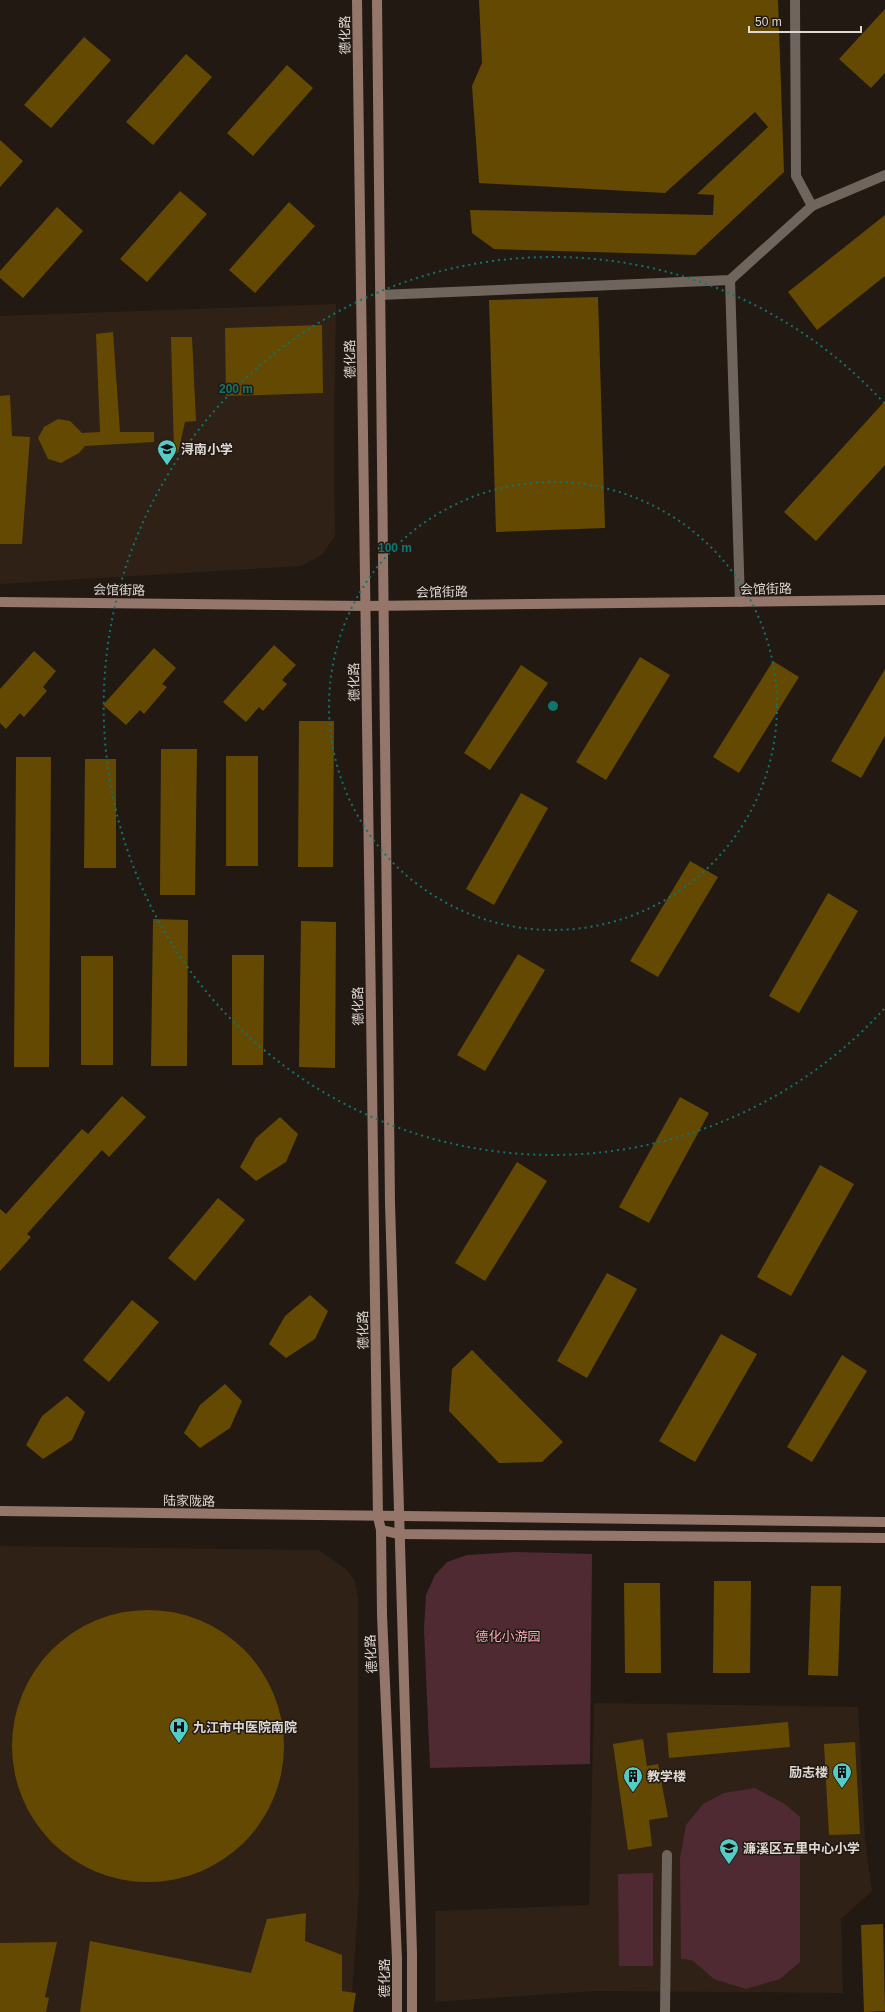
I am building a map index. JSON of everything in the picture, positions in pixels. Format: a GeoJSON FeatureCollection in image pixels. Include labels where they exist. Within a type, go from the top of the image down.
{"type":"FeatureCollection","features":[{"type":"Feature","properties":{"kind":"main road","name":"德化路"},"geometry":{"type":"LineString","coordinates":[[357,0],[378,1517],[381,1530],[382,1615],[397,1959],[397,2012]]}},
{"type":"Feature","properties":{"kind":"main road"},"geometry":{"type":"LineString","coordinates":[[376,0],[390,1203],[412,1946],[412,2012]]}},
{"type":"Feature","properties":{"kind":"main road","name":"会馆街路"},"geometry":{"type":"LineString","coordinates":[[0,602],[383,606],[885,600]]}},
{"type":"Feature","properties":{"kind":"main road","name":"陆家陇路"},"geometry":{"type":"LineString","coordinates":[[0,1511],[378,1517],[885,1522]]}},
{"type":"Feature","properties":{"kind":"main road"},"geometry":{"type":"LineString","coordinates":[[381,1530],[400,1534],[885,1538]]}},
{"type":"Feature","properties":{"kind":"street"},"geometry":{"type":"LineString","coordinates":[[795,0],[796,176],[812,206]]}},
{"type":"Feature","properties":{"kind":"street"},"geometry":{"type":"LineString","coordinates":[[380,295],[730,280],[812,206],[885,175]]}},
{"type":"Feature","properties":{"kind":"street"},"geometry":{"type":"LineString","coordinates":[[730,280],[740,602]]}},
{"type":"Feature","properties":{"kind":"street"},"geometry":{"type":"LineString","coordinates":[[665,2012],[667,1855]]}},
{"type":"Feature","properties":{"kind":"shaded area","name":"浔南小学"},"geometry":{"type":"Polygon","coordinates":[[[336,304],[334,433],[335,536],[322,555],[301,566],[0,584],[0,316],[336,304]]]}},
{"type":"Feature","properties":{"kind":"shaded area","name":"九江市中医院南院"},"geometry":{"type":"Polygon","coordinates":[[[0,1546],[319,1550],[346,1569],[355,1581],[358,1599],[359,1889],[351,2012],[0,2012],[0,1546]]]}},
{"type":"Feature","properties":{"kind":"shaded area","name":"濂溪区五里中心小学"},"geometry":{"type":"Polygon","coordinates":[[[594,1703],[858,1707],[865,1839],[872,1891],[841,1919],[843,1993],[594,1991],[435,2002],[435,1911],[589,1905],[594,1703]]]}},
{"type":"Feature","properties":{"kind":"green space","name":"德化小游园"},"geometry":{"type":"Polygon","coordinates":[[[516,1552],[592,1554],[590,1764],[430,1768],[424,1629],[426,1595],[435,1575],[447,1562],[467,1555],[516,1552]]]}},
{"type":"Feature","properties":{"kind":"green space"},"geometry":{"type":"Polygon","coordinates":[[[755,1788],[785,1804],[800,1817],[800,1962],[780,1979],[746,1989],[714,1979],[692,1960],[681,1959],[680,1858],[686,1825],[703,1804],[724,1793],[755,1788]]]}},
{"type":"Feature","properties":{"kind":"green space"},"geometry":{"type":"Polygon","coordinates":[[[653,1873],[653,1966],[619,1966],[618,1874],[653,1873]]]}},
{"type":"Feature","properties":{"kind":"building"},"geometry":{"type":"Polygon","coordinates":[[[479,0],[778,0],[784,172],[695,255],[494,249],[472,233],[470,210],[713,215],[714,195],[697,194],[768,127],[755,112],[665,193],[479,183],[472,86],[482,63],[479,0]]]}},
{"type":"Feature","properties":{"kind":"building"},"geometry":{"type":"Polygon","coordinates":[[[885,9],[885,73],[871,88],[839,59],[885,9]]]}},
{"type":"Feature","properties":{"kind":"building"},"geometry":{"type":"Polygon","coordinates":[[[84,37],[111,60],[51,128],[24,105],[84,37]]]}},
{"type":"Feature","properties":{"kind":"building"},"geometry":{"type":"Polygon","coordinates":[[[186,54],[212,77],[153,145],[126,122],[186,54]]]}},
{"type":"Feature","properties":{"kind":"building"},"geometry":{"type":"Polygon","coordinates":[[[287,65],[313,88],[253,156],[227,133],[287,65]]]}},
{"type":"Feature","properties":{"kind":"building"},"geometry":{"type":"Polygon","coordinates":[[[0,140],[23,161],[0,187],[0,140]]]}},
{"type":"Feature","properties":{"kind":"building"},"geometry":{"type":"Polygon","coordinates":[[[180,191],[207,214],[147,282],[120,259],[180,191]]]}},
{"type":"Feature","properties":{"kind":"building"},"geometry":{"type":"Polygon","coordinates":[[[289,202],[315,226],[255,293],[229,270],[289,202]]]}},
{"type":"Feature","properties":{"kind":"building"},"geometry":{"type":"Polygon","coordinates":[[[57,207],[83,231],[23,298],[0,278],[0,271],[57,207]]]}},
{"type":"Feature","properties":{"kind":"building"},"geometry":{"type":"Polygon","coordinates":[[[885,215],[885,276],[817,330],[788,292],[885,215]]]}},
{"type":"Feature","properties":{"kind":"building"},"geometry":{"type":"Polygon","coordinates":[[[598,297],[605,528],[496,532],[489,300],[598,297]]]}},
{"type":"Feature","properties":{"kind":"building"},"geometry":{"type":"Polygon","coordinates":[[[322,325],[323,393],[226,396],[225,328],[322,325]]]}},
{"type":"Feature","properties":{"kind":"building"},"geometry":{"type":"Polygon","coordinates":[[[113,332],[120,432],[154,432],[154,442],[85,446],[79,453],[61,463],[48,459],[38,438],[44,427],[58,419],[70,421],[82,433],[100,432],[96,334],[113,332]]]}},
{"type":"Feature","properties":{"kind":"building"},"geometry":{"type":"Polygon","coordinates":[[[171,337],[192,337],[196,421],[185,422],[178,453],[174,452],[171,337]]]}},
{"type":"Feature","properties":{"kind":"building"},"geometry":{"type":"Polygon","coordinates":[[[10,395],[12,436],[30,437],[22,544],[0,544],[0,396],[10,395]]]}},
{"type":"Feature","properties":{"kind":"building"},"geometry":{"type":"Polygon","coordinates":[[[885,401],[885,465],[816,541],[784,512],[885,401]]]}},
{"type":"Feature","properties":{"kind":"building"},"geometry":{"type":"Polygon","coordinates":[[[274,645],[296,665],[282,680],[287,684],[263,711],[259,707],[246,722],[223,702],[274,645]]]}},
{"type":"Feature","properties":{"kind":"building"},"geometry":{"type":"Polygon","coordinates":[[[154,648],[176,668],[162,684],[167,687],[144,714],[140,710],[126,725],[103,705],[154,648]]]}},
{"type":"Feature","properties":{"kind":"building"},"geometry":{"type":"Polygon","coordinates":[[[34,651],[56,671],[43,687],[47,691],[24,717],[20,713],[6,729],[0,723],[0,689],[34,651]]]}},
{"type":"Feature","properties":{"kind":"building"},"geometry":{"type":"Polygon","coordinates":[[[640,657],[670,675],[606,780],[576,762],[640,657]]]}},
{"type":"Feature","properties":{"kind":"building"},"geometry":{"type":"Polygon","coordinates":[[[773,661],[799,677],[739,773],[713,757],[773,661]]]}},
{"type":"Feature","properties":{"kind":"building"},"geometry":{"type":"Polygon","coordinates":[[[521,665],[548,683],[490,770],[464,753],[521,665]]]}},
{"type":"Feature","properties":{"kind":"building"},"geometry":{"type":"Polygon","coordinates":[[[885,669],[885,736],[861,778],[831,761],[885,669]]]}},
{"type":"Feature","properties":{"kind":"building"},"geometry":{"type":"Polygon","coordinates":[[[299,721],[334,721],[333,867],[298,867],[299,721]]]}},
{"type":"Feature","properties":{"kind":"building"},"geometry":{"type":"Polygon","coordinates":[[[161,749],[197,749],[195,895],[160,895],[161,749]]]}},
{"type":"Feature","properties":{"kind":"building"},"geometry":{"type":"Polygon","coordinates":[[[226,756],[258,756],[258,866],[226,866],[226,756]]]}},
{"type":"Feature","properties":{"kind":"building"},"geometry":{"type":"Polygon","coordinates":[[[16,757],[51,757],[49,1067],[14,1067],[16,757]]]}},
{"type":"Feature","properties":{"kind":"building"},"geometry":{"type":"Polygon","coordinates":[[[85,759],[116,759],[116,868],[84,868],[85,759]]]}},
{"type":"Feature","properties":{"kind":"building"},"geometry":{"type":"Polygon","coordinates":[[[521,793],[548,808],[494,905],[466,889],[521,793]]]}},
{"type":"Feature","properties":{"kind":"building"},"geometry":{"type":"Polygon","coordinates":[[[690,861],[718,877],[658,977],[630,961],[690,861]]]}},
{"type":"Feature","properties":{"kind":"building"},"geometry":{"type":"Polygon","coordinates":[[[828,893],[858,911],[799,1013],[769,996],[828,893]]]}},
{"type":"Feature","properties":{"kind":"building"},"geometry":{"type":"Polygon","coordinates":[[[153,919],[188,920],[187,1066],[151,1066],[153,919]]]}},
{"type":"Feature","properties":{"kind":"building"},"geometry":{"type":"Polygon","coordinates":[[[301,921],[336,922],[335,1068],[299,1067],[301,921]]]}},
{"type":"Feature","properties":{"kind":"building"},"geometry":{"type":"Polygon","coordinates":[[[518,954],[545,970],[485,1071],[457,1055],[518,954]]]}},
{"type":"Feature","properties":{"kind":"building"},"geometry":{"type":"Polygon","coordinates":[[[232,955],[264,955],[263,1065],[232,1065],[232,955]]]}},
{"type":"Feature","properties":{"kind":"building"},"geometry":{"type":"Polygon","coordinates":[[[81,956],[113,956],[113,1065],[81,1065],[81,956]]]}},
{"type":"Feature","properties":{"kind":"building"},"geometry":{"type":"Polygon","coordinates":[[[122,1096],[146,1117],[109,1157],[102,1150],[27,1234],[31,1237],[0,1271],[0,1209],[6,1214],[82,1129],[88,1134],[122,1096]]]}},
{"type":"Feature","properties":{"kind":"building"},"geometry":{"type":"Polygon","coordinates":[[[680,1097],[709,1113],[649,1223],[619,1207],[680,1097]]]}},
{"type":"Feature","properties":{"kind":"building"},"geometry":{"type":"Polygon","coordinates":[[[280,1117],[298,1134],[286,1162],[256,1181],[240,1167],[256,1138],[280,1117]]]}},
{"type":"Feature","properties":{"kind":"building"},"geometry":{"type":"Polygon","coordinates":[[[517,1162],[547,1181],[485,1281],[455,1263],[517,1162]]]}},
{"type":"Feature","properties":{"kind":"building"},"geometry":{"type":"Polygon","coordinates":[[[820,1165],[854,1184],[791,1296],[757,1277],[820,1165]]]}},
{"type":"Feature","properties":{"kind":"building"},"geometry":{"type":"Polygon","coordinates":[[[218,1198],[245,1220],[195,1281],[168,1258],[218,1198]]]}},
{"type":"Feature","properties":{"kind":"building"},"geometry":{"type":"Polygon","coordinates":[[[607,1273],[637,1289],[587,1378],[557,1361],[607,1273]]]}},
{"type":"Feature","properties":{"kind":"building"},"geometry":{"type":"Polygon","coordinates":[[[310,1295],[328,1311],[315,1339],[286,1358],[269,1344],[285,1316],[310,1295]]]}},
{"type":"Feature","properties":{"kind":"building"},"geometry":{"type":"Polygon","coordinates":[[[132,1300],[159,1322],[109,1382],[83,1360],[132,1300]]]}},
{"type":"Feature","properties":{"kind":"building"},"geometry":{"type":"Polygon","coordinates":[[[721,1334],[757,1354],[695,1462],[659,1441],[721,1334]]]}},
{"type":"Feature","properties":{"kind":"building"},"geometry":{"type":"Polygon","coordinates":[[[472,1350],[563,1442],[542,1462],[499,1463],[449,1411],[452,1369],[472,1350]]]}},
{"type":"Feature","properties":{"kind":"building"},"geometry":{"type":"Polygon","coordinates":[[[842,1355],[867,1371],[812,1462],[787,1447],[842,1355]]]}},
{"type":"Feature","properties":{"kind":"building"},"geometry":{"type":"Polygon","coordinates":[[[225,1384],[242,1401],[230,1428],[200,1448],[184,1433],[200,1405],[225,1384]]]}},
{"type":"Feature","properties":{"kind":"building"},"geometry":{"type":"Polygon","coordinates":[[[67,1396],[85,1412],[72,1440],[43,1459],[26,1445],[42,1416],[67,1396]]]}},
{"type":"Feature","properties":{"kind":"building"},"geometry":{"type":"Polygon","coordinates":[[[714,1581],[751,1581],[750,1673],[713,1673],[714,1581]]]}},
{"type":"Feature","properties":{"kind":"building"},"geometry":{"type":"Polygon","coordinates":[[[624,1583],[660,1583],[661,1673],[625,1673],[624,1583]]]}},
{"type":"Feature","properties":{"kind":"building"},"geometry":{"type":"Polygon","coordinates":[[[811,1586],[841,1586],[838,1676],[808,1675],[811,1586]]]}},
{"type":"Feature","properties":{"kind":"building","name":"九江市中医院南院"},"geometry":{"type":"Polygon","coordinates":[[[148,1610],[175,1613],[200,1620],[224,1633],[244,1650],[261,1670],[274,1694],[281,1719],[284,1746],[281,1773],[274,1798],[261,1822],[244,1842],[224,1859],[200,1872],[175,1879],[148,1882],[121,1879],[96,1872],[72,1859],[52,1842],[35,1822],[22,1798],[15,1773],[12,1746],[15,1719],[22,1694],[35,1670],[52,1650],[72,1633],[96,1620],[121,1613],[148,1610]]]}},
{"type":"Feature","properties":{"kind":"building","name":"教学楼"},"geometry":{"type":"Polygon","coordinates":[[[788,1722],[790,1747],[669,1758],[667,1733],[788,1722]]]}},
{"type":"Feature","properties":{"kind":"building","name":"教学楼"},"geometry":{"type":"Polygon","coordinates":[[[643,1739],[647,1766],[658,1764],[668,1817],[649,1820],[652,1846],[628,1850],[613,1744],[643,1739]]]}},
{"type":"Feature","properties":{"kind":"building","name":"励志楼"},"geometry":{"type":"Polygon","coordinates":[[[855,1742],[860,1834],[829,1835],[824,1744],[855,1742]]]}},
{"type":"Feature","properties":{"kind":"building"},"geometry":{"type":"Polygon","coordinates":[[[306,1913],[305,1941],[342,1955],[342,1991],[356,1993],[353,2012],[80,2012],[90,1941],[251,1973],[267,1919],[306,1913]]]}},
{"type":"Feature","properties":{"kind":"building"},"geometry":{"type":"Polygon","coordinates":[[[883,1924],[885,2011],[864,2012],[861,1925],[883,1924]]]}},
{"type":"Feature","properties":{"kind":"building"},"geometry":{"type":"Polygon","coordinates":[[[57,1942],[45,1997],[49,1998],[46,2012],[0,2012],[0,1943],[57,1942]]]}},
{"type":"Feature","properties":{"kind":"place","name":"浔南小学"},"geometry":{"type":"Point","coordinates":[167,466]}},
{"type":"Feature","properties":{"kind":"place","name":"九江市中医院南院"},"geometry":{"type":"Point","coordinates":[179,1744]}},
{"type":"Feature","properties":{"kind":"place","name":"励志楼"},"geometry":{"type":"Point","coordinates":[842,1789]}},
{"type":"Feature","properties":{"kind":"place","name":"教学楼"},"geometry":{"type":"Point","coordinates":[633,1793]}},
{"type":"Feature","properties":{"kind":"place","name":"濂溪区五里中心小学"},"geometry":{"type":"Point","coordinates":[729,1865]}}]}
